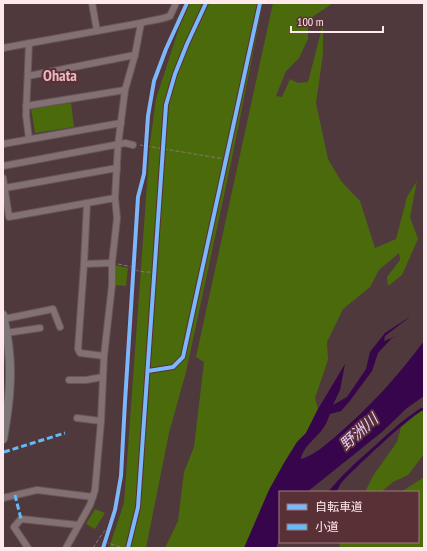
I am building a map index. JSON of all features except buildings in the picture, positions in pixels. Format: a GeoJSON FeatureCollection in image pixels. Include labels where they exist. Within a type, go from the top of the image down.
{"type":"FeatureCollection","features":[{"type":"Feature","properties":{"kind":"main road"},"geometry":{"type":"LineString","coordinates":[[3,317],[9,352],[10,390],[3,439]]}},
{"type":"Feature","properties":{"kind":"street"},"geometry":{"type":"LineString","coordinates":[[92,3],[97,31]]}},
{"type":"Feature","properties":{"kind":"street"},"geometry":{"type":"LineString","coordinates":[[3,48],[165,18],[170,16],[176,3]]}},
{"type":"Feature","properties":{"kind":"street"},"geometry":{"type":"LineString","coordinates":[[66,548],[90,505],[95,490],[102,421],[104,356],[112,284],[112,263],[117,218],[115,198],[118,145],[126,90],[141,23]]}},
{"type":"Feature","properties":{"kind":"street"},"geometry":{"type":"LineString","coordinates":[[29,43],[26,115],[30,139]]}},
{"type":"Feature","properties":{"kind":"street"},"geometry":{"type":"LineString","coordinates":[[28,76],[135,55]]}},
{"type":"Feature","properties":{"kind":"street"},"geometry":{"type":"LineString","coordinates":[[26,106],[126,90]]}},
{"type":"Feature","properties":{"kind":"street"},"geometry":{"type":"LineString","coordinates":[[3,144],[121,123]]}},
{"type":"Feature","properties":{"kind":"street"},"geometry":{"type":"LineString","coordinates":[[3,166],[118,145],[136,144]]}},
{"type":"Feature","properties":{"kind":"street"},"geometry":{"type":"LineString","coordinates":[[5,188],[117,168]]}},
{"type":"Feature","properties":{"kind":"street"},"geometry":{"type":"LineString","coordinates":[[3,178],[9,217],[115,198]]}},
{"type":"Feature","properties":{"kind":"street"},"geometry":{"type":"LineString","coordinates":[[87,203],[78,349],[80,353],[104,356]]}},
{"type":"Feature","properties":{"kind":"street"},"geometry":{"type":"LineString","coordinates":[[84,264],[112,263]]}},
{"type":"Feature","properties":{"kind":"street"},"geometry":{"type":"LineString","coordinates":[[3,317],[54,309],[60,327]]}},
{"type":"Feature","properties":{"kind":"street"},"geometry":{"type":"LineString","coordinates":[[6,333],[40,328]]}},
{"type":"Feature","properties":{"kind":"street"},"geometry":{"type":"LineString","coordinates":[[69,380],[86,380],[103,377]]}},
{"type":"Feature","properties":{"kind":"street"},"geometry":{"type":"LineString","coordinates":[[77,418],[102,421]]}},
{"type":"Feature","properties":{"kind":"street"},"geometry":{"type":"LineString","coordinates":[[3,498],[37,490],[93,496]]}},
{"type":"Feature","properties":{"kind":"street"},"geometry":{"type":"LineString","coordinates":[[28,548],[14,527],[21,518],[78,525]]}},
{"type":"Feature","properties":{"kind":"path"},"geometry":{"type":"LineString","coordinates":[[148,371],[173,367],[183,356],[260,3]]}},
{"type":"Feature","properties":{"kind":"path"},"geometry":{"type":"LineString","coordinates":[[177,26],[182,14]]}},
{"type":"Feature","properties":{"kind":"path"},"geometry":{"type":"LineString","coordinates":[[145,152],[146,138]]}},
{"type":"Feature","properties":{"kind":"path"},"geometry":{"type":"LineString","coordinates":[[162,155],[163,140]]}},
{"type":"Feature","properties":{"kind":"path"},"geometry":{"type":"LineString","coordinates":[[136,144],[226,159]]}},
{"type":"Feature","properties":{"kind":"path"},"geometry":{"type":"LineString","coordinates":[[134,262],[134,277]]}},
{"type":"Feature","properties":{"kind":"path"},"geometry":{"type":"LineString","coordinates":[[112,263],[132,266],[134,269],[139,271],[155,272]]}},
{"type":"Feature","properties":{"kind":"path"},"geometry":{"type":"LineString","coordinates":[[155,280],[156,264]]}},
{"type":"Feature","properties":{"kind":"path"},"geometry":{"type":"LineString","coordinates":[[148,378],[149,363]]}},
{"type":"Feature","properties":{"kind":"path"},"geometry":{"type":"LineString","coordinates":[[103,548],[112,520]]}},
{"type":"Feature","properties":{"kind":"path"},"geometry":{"type":"LineString","coordinates":[[93,548],[110,525]]}},
{"type":"Feature","properties":{"kind":"path"},"geometry":{"type":"LineString","coordinates":[[106,542],[124,548]]}},
{"type":"Feature","properties":{"kind":"green space"},"geometry":{"type":"Polygon","coordinates":[[[187,3],[263,3],[231,163],[186,372],[169,433],[146,548],[109,548],[124,503],[150,143],[156,99],[187,3]]]}},
{"type":"Feature","properties":{"kind":"green space"},"geometry":{"type":"Polygon","coordinates":[[[273,3],[333,3],[308,20],[308,39],[299,58],[286,71],[276,96],[282,97],[290,79],[298,83],[308,82],[323,24],[323,54],[316,103],[328,159],[341,181],[360,201],[375,248],[396,239],[407,197],[417,181],[410,217],[418,239],[402,275],[388,286],[387,277],[400,260],[399,253],[379,270],[370,287],[343,309],[327,342],[328,360],[315,398],[318,409],[306,433],[297,442],[269,490],[244,548],[165,548],[178,521],[184,472],[194,447],[204,362],[196,357],[273,3]]]}},
{"type":"Feature","properties":{"kind":"green space"},"geometry":{"type":"Polygon","coordinates":[[[71,103],[74,127],[35,133],[31,108],[71,103]]]}},
{"type":"Feature","properties":{"kind":"green space"},"geometry":{"type":"Polygon","coordinates":[[[115,265],[128,268],[126,286],[113,285],[115,265]]]}},
{"type":"Feature","properties":{"kind":"green space"},"geometry":{"type":"Polygon","coordinates":[[[424,410],[424,454],[408,475],[393,482],[382,491],[366,491],[373,476],[397,442],[401,427],[424,410]]]}},
{"type":"Feature","properties":{"kind":"green space"},"geometry":{"type":"Polygon","coordinates":[[[424,477],[424,548],[338,548],[340,543],[419,543],[419,491],[403,491],[424,477]]]}},
{"type":"Feature","properties":{"kind":"green space"},"geometry":{"type":"Polygon","coordinates":[[[95,509],[105,513],[95,529],[86,524],[95,509]]]}},
{"type":"Feature","properties":{"kind":"water","name":"野洲川"},"geometry":{"type":"Polygon","coordinates":[[[411,316],[385,336],[384,341],[397,336],[391,339],[378,353],[372,371],[349,402],[341,411],[330,414],[321,431],[302,454],[301,459],[320,449],[360,414],[404,367],[424,341],[424,396],[407,408],[382,432],[308,491],[279,491],[279,540],[276,548],[244,548],[269,490],[297,442],[306,433],[318,409],[345,364],[340,390],[333,405],[347,397],[366,369],[370,352],[385,333],[411,316]]]}},
{"type":"Feature","properties":{"kind":"water"},"geometry":{"type":"Polygon","coordinates":[[[421,408],[424,408],[424,410],[409,420],[370,454],[343,481],[337,491],[329,491],[359,460],[421,408]]]}},
{"type":"Feature","properties":{"kind":"marked path"},"geometry":{"type":"LineString","coordinates":[[4,452],[65,433]]}},
{"type":"Feature","properties":{"kind":"marked path"},"geometry":{"type":"LineString","coordinates":[[15,495],[21,519]]}},
{"type":"Feature","properties":{"kind":"cycle path"},"geometry":{"type":"LineString","coordinates":[[103,548],[115,510],[121,476],[138,197],[144,174],[148,116],[154,81],[166,49],[187,3]]}},
{"type":"Feature","properties":{"kind":"cycle path"},"geometry":{"type":"LineString","coordinates":[[128,548],[138,507],[166,105],[175,74],[206,3]]}},
{"type":"Feature","properties":{"kind":"cycle path"},"geometry":{"type":"LineString","coordinates":[[148,371],[173,367],[183,357],[260,3]]}},
{"type":"Feature","properties":{"kind":"district","name":"Ohata"},"geometry":{"type":"Point","coordinates":[60,75]}}]}
